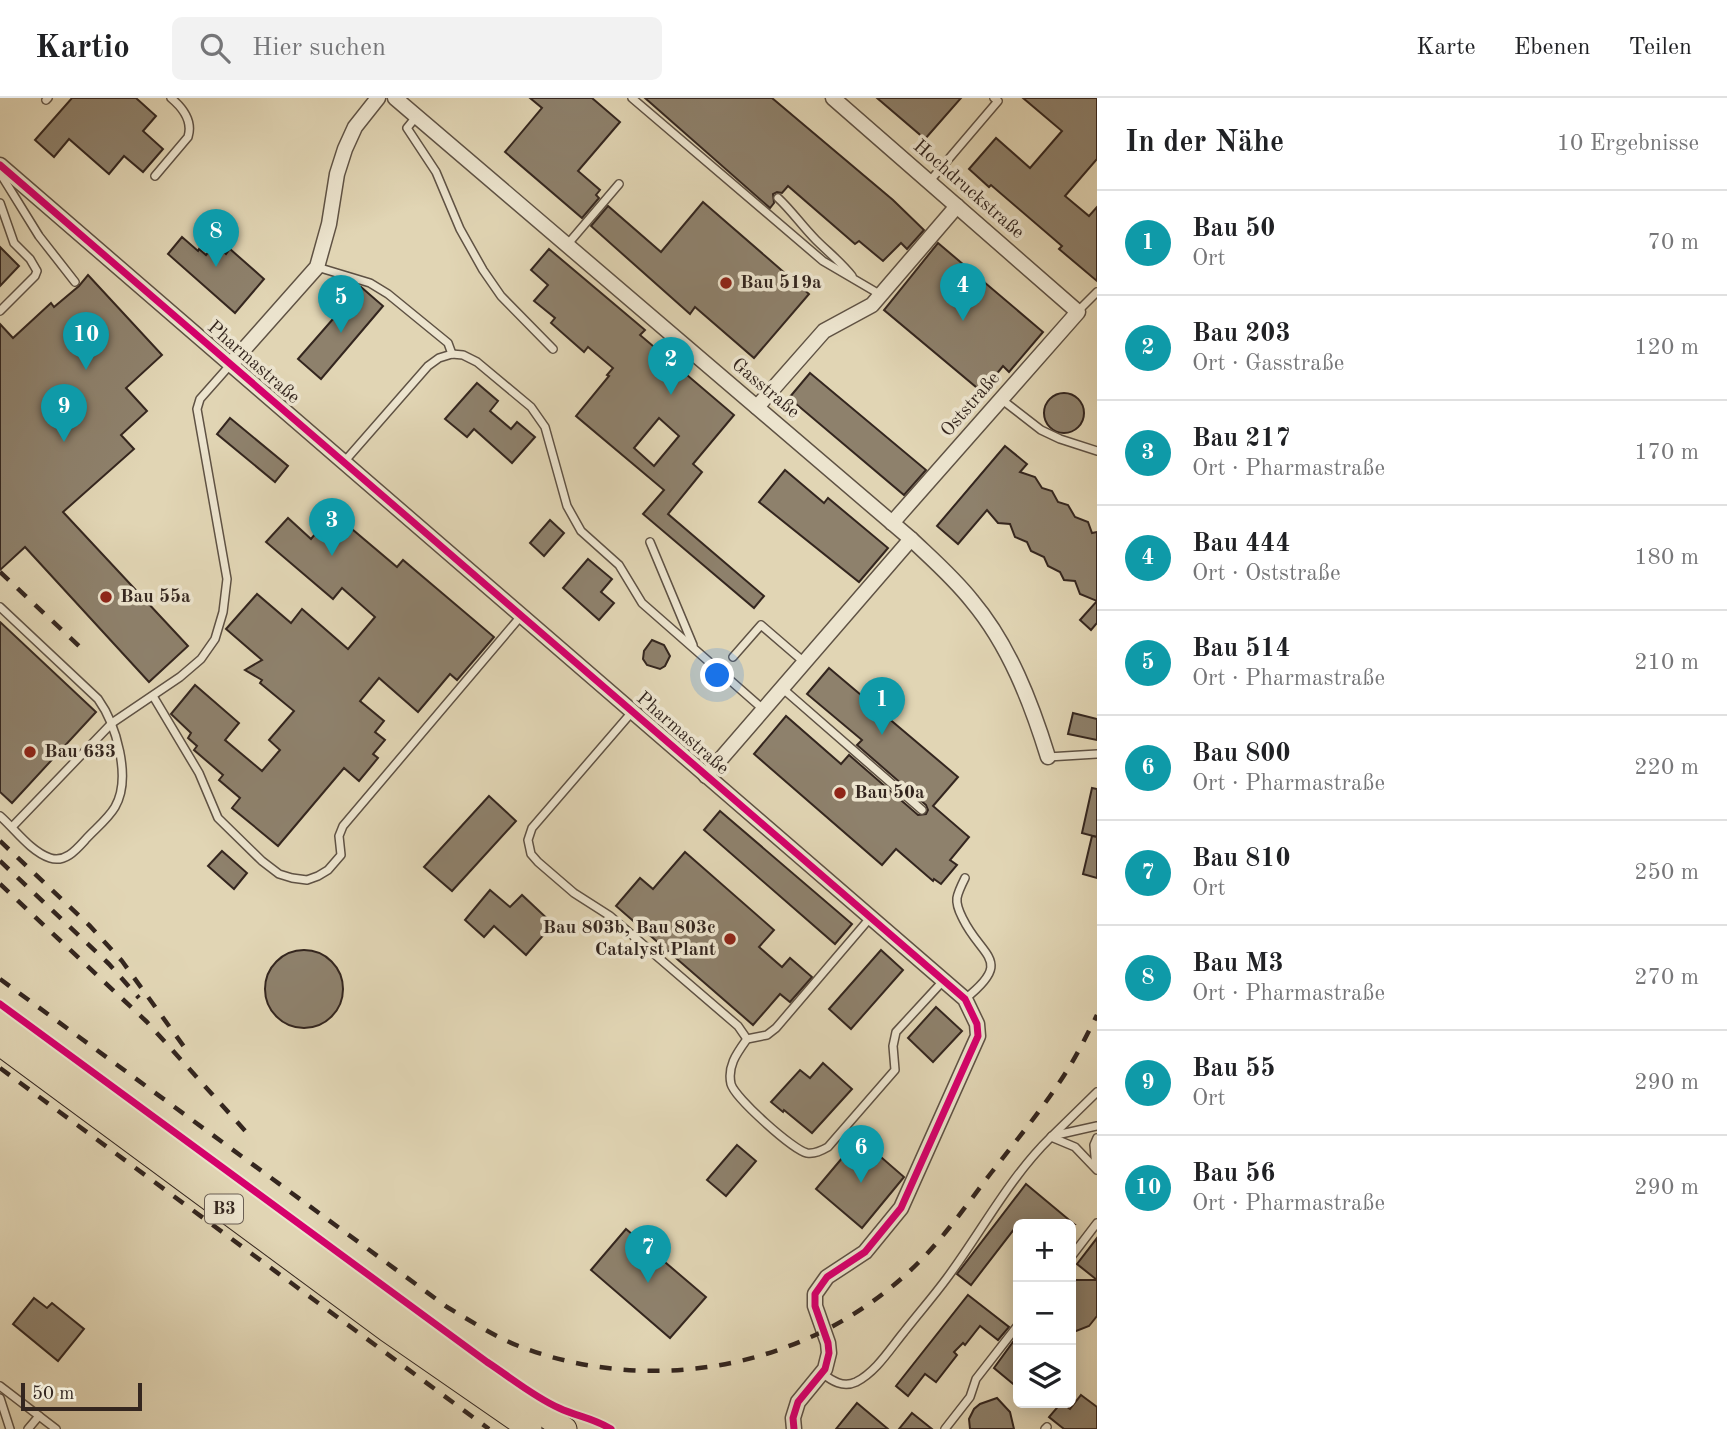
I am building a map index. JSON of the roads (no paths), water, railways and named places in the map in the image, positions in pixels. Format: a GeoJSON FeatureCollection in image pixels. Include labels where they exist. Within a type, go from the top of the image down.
{"type":"FeatureCollection","features":[{"type":"Feature","properties":{"kind":"main road","name":"B3"},"geometry":{"type":"LineString","coordinates":[[0,1021],[394,1312],[565,1429]]}},
{"type":"Feature","properties":{"kind":"main road","name":"B3"},"geometry":{"type":"LineString","coordinates":[[0,1044],[387,1330],[530,1429]]}},
{"type":"Feature","properties":{"kind":"street"},"geometry":{"type":"LineString","coordinates":[[231,364],[317,267],[345,149],[355,127],[377,98]]}},
{"type":"Feature","properties":{"kind":"street","name":"Gasstraße"},"geometry":{"type":"LineString","coordinates":[[395,98],[950,575],[974,602],[1013,666],[1031,706],[1048,757]]}},
{"type":"Feature","properties":{"kind":"street","name":"Hochdruckstraße"},"geometry":{"type":"LineString","coordinates":[[833,98],[1078,312]]}},
{"type":"Feature","properties":{"kind":"street","name":"Pharmastraße"},"geometry":{"type":"LineString","coordinates":[[0,165],[965,999],[977,1024],[978,1036],[906,1199],[887,1228],[865,1252],[827,1278],[815,1294],[815,1306],[829,1353],[822,1373]]}},
{"type":"Feature","properties":{"kind":"street"},"geometry":{"type":"LineString","coordinates":[[757,407],[824,331],[872,305],[957,206]]}},
{"type":"Feature","properties":{"kind":"street","name":"Oststraße"},"geometry":{"type":"LineString","coordinates":[[892,523],[1078,312]]}},
{"type":"Feature","properties":{"kind":"street"},"geometry":{"type":"LineString","coordinates":[[706,776],[911,539]]}},
{"type":"Feature","properties":{"kind":"street"},"geometry":{"type":"LineString","coordinates":[[794,1429],[793,1418],[798,1402],[822,1373]]}},
{"type":"Feature","properties":{"kind":"lane"},"geometry":{"type":"LineString","coordinates":[[155,176],[188,137],[190,130],[187,117],[171,98]]}},
{"type":"Feature","properties":{"kind":"lane"},"geometry":{"type":"LineString","coordinates":[[632,98],[823,261],[881,295]]}},
{"type":"Feature","properties":{"kind":"lane"},"geometry":{"type":"LineString","coordinates":[[929,183],[998,101],[994,98]]}},
{"type":"Feature","properties":{"kind":"lane"},"geometry":{"type":"LineString","coordinates":[[416,117],[407,128],[436,172],[460,229],[483,270],[501,296],[553,349]]}},
{"type":"Feature","properties":{"kind":"lane"},"geometry":{"type":"LineString","coordinates":[[0,173],[39,236],[75,282]]}},
{"type":"Feature","properties":{"kind":"lane"},"geometry":{"type":"LineString","coordinates":[[567,246],[619,184]]}},
{"type":"Feature","properties":{"kind":"lane"},"geometry":{"type":"LineString","coordinates":[[778,198],[815,239],[842,263],[855,281]]}},
{"type":"Feature","properties":{"kind":"lane"},"geometry":{"type":"LineString","coordinates":[[0,203],[14,243],[30,259],[37,271],[0,311]]}},
{"type":"Feature","properties":{"kind":"lane"},"geometry":{"type":"LineString","coordinates":[[317,267],[370,283],[388,294],[448,343],[452,354]]}},
{"type":"Feature","properties":{"kind":"lane"},"geometry":{"type":"LineString","coordinates":[[1078,312],[1097,292]]}},
{"type":"Feature","properties":{"kind":"lane"},"geometry":{"type":"LineString","coordinates":[[344,463],[428,366],[439,358],[452,354],[463,355],[477,362],[531,407],[545,427],[567,506],[581,531],[619,565],[642,603],[764,710]]}},
{"type":"Feature","properties":{"kind":"lane"},"geometry":{"type":"LineString","coordinates":[[12,827],[112,723],[180,677],[201,659],[215,639],[223,612],[227,579],[197,409],[200,399],[231,364]]}},
{"type":"Feature","properties":{"kind":"lane"},"geometry":{"type":"LineString","coordinates":[[1001,399],[1041,430],[1097,452]]}},
{"type":"Feature","properties":{"kind":"lane"},"geometry":{"type":"LineString","coordinates":[[650,542],[694,649]]}},
{"type":"Feature","properties":{"kind":"lane"},"geometry":{"type":"LineString","coordinates":[[0,607],[98,699],[118,738],[121,793],[115,808],[74,852],[63,859],[51,858],[38,852],[0,816]]}},
{"type":"Feature","properties":{"kind":"lane"},"geometry":{"type":"LineString","coordinates":[[153,696],[199,773],[218,818],[279,874],[307,880],[318,876],[338,860],[342,851],[339,836],[343,826],[521,616]]}},
{"type":"Feature","properties":{"kind":"lane"},"geometry":{"type":"LineString","coordinates":[[733,657],[761,625],[805,662]]}},
{"type":"Feature","properties":{"kind":"lane"},"geometry":{"type":"LineString","coordinates":[[782,688],[922,810]]}},
{"type":"Feature","properties":{"kind":"lane"},"geometry":{"type":"LineString","coordinates":[[632,712],[532,828],[528,840],[531,854],[574,893],[610,916],[738,1026],[747,1039]]}},
{"type":"Feature","properties":{"kind":"lane"},"geometry":{"type":"LineString","coordinates":[[1048,757],[1097,754]]}},
{"type":"Feature","properties":{"kind":"lane"},"geometry":{"type":"LineString","coordinates":[[965,878],[957,897],[958,908],[968,929],[992,960],[991,969],[983,984],[965,999]]}},
{"type":"Feature","properties":{"kind":"lane"},"geometry":{"type":"LineString","coordinates":[[870,918],[776,1028],[767,1035],[747,1039],[736,1054],[730,1070],[737,1096],[798,1149],[808,1153],[819,1152],[828,1147],[895,1070],[893,1046],[897,1032],[943,981]]}},
{"type":"Feature","properties":{"kind":"lane"},"geometry":{"type":"LineString","coordinates":[[822,1373],[835,1382],[844,1384],[856,1382],[876,1366],[947,1278],[1037,1150],[1097,1092]]}},
{"type":"Feature","properties":{"kind":"lane"},"geometry":{"type":"LineString","coordinates":[[1051,1137],[1097,1126]]}},
{"type":"Feature","properties":{"kind":"lane"},"geometry":{"type":"LineString","coordinates":[[1051,1137],[1075,1147],[1096,1169]]}},
{"type":"Feature","properties":{"kind":"lane"},"geometry":{"type":"LineString","coordinates":[[1096,1169],[1094,1145],[1097,1138]]}},
{"type":"Feature","properties":{"kind":"lane"},"geometry":{"type":"LineString","coordinates":[[1076,1250],[1097,1223]]}},
{"type":"Feature","properties":{"kind":"lane"},"geometry":{"type":"LineString","coordinates":[[945,1429],[970,1397],[976,1379],[1013,1331]]}},
{"type":"Feature","properties":{"kind":"lane"},"geometry":{"type":"LineString","coordinates":[[0,1386],[56,1429]]}},
{"type":"Feature","properties":{"kind":"lane"},"geometry":{"type":"LineString","coordinates":[[0,1398],[10,1429]]}},
{"type":"Feature","properties":{"kind":"lane"},"geometry":{"type":"LineString","coordinates":[[28,1429],[39,1416]]}},
{"type":"Feature","properties":{"kind":"railway"},"geometry":{"type":"LineString","coordinates":[[0,572],[79,646]]}},
{"type":"Feature","properties":{"kind":"railway"},"geometry":{"type":"LineString","coordinates":[[0,841],[90,926],[122,961],[190,1055]]}},
{"type":"Feature","properties":{"kind":"railway"},"geometry":{"type":"LineString","coordinates":[[0,861],[109,964],[139,998]]}},
{"type":"Feature","properties":{"kind":"railway"},"geometry":{"type":"LineString","coordinates":[[0,884],[147,1022],[248,1134]]}},
{"type":"Feature","properties":{"kind":"railway"},"geometry":{"type":"LineString","coordinates":[[0,979],[447,1307],[492,1334],[521,1347],[573,1362],[626,1370],[679,1370],[732,1363],[783,1348],[832,1327],[877,1298],[918,1263],[956,1219],[1053,1092],[1076,1056],[1097,1015]]}},
{"type":"Feature","properties":{"kind":"railway"},"geometry":{"type":"LineString","coordinates":[[0,1068],[489,1429]]}},
{"type":"Feature","properties":{"kind":"place","name":"Bau M3"},"geometry":{"type":"Point","coordinates":[216,267]}},
{"type":"Feature","properties":{"kind":"place","name":"Bau 519a"},"geometry":{"type":"Point","coordinates":[726,283]}},
{"type":"Feature","properties":{"kind":"place","name":"Bau 444"},"geometry":{"type":"Point","coordinates":[963,321]}},
{"type":"Feature","properties":{"kind":"place","name":"Bau 514"},"geometry":{"type":"Point","coordinates":[341,333]}},
{"type":"Feature","properties":{"kind":"place","name":"Bau 56"},"geometry":{"type":"Point","coordinates":[86,370]}},
{"type":"Feature","properties":{"kind":"place","name":"Bau 203"},"geometry":{"type":"Point","coordinates":[671,395]}},
{"type":"Feature","properties":{"kind":"place","name":"Bau 55"},"geometry":{"type":"Point","coordinates":[64,442]}},
{"type":"Feature","properties":{"kind":"place","name":"Bau 217"},"geometry":{"type":"Point","coordinates":[332,556]}},
{"type":"Feature","properties":{"kind":"place","name":"Bau 55a"},"geometry":{"type":"Point","coordinates":[106,597]}},
{"type":"Feature","properties":{"kind":"place","name":"Bau 50"},"geometry":{"type":"Point","coordinates":[882,735]}},
{"type":"Feature","properties":{"kind":"place","name":"Bau 633"},"geometry":{"type":"Point","coordinates":[30,752]}},
{"type":"Feature","properties":{"kind":"place","name":"Bau 50a"},"geometry":{"type":"Point","coordinates":[840,793]}},
{"type":"Feature","properties":{"kind":"place","name":"Bau 803b, Bau 803c Catalyst Plant"},"geometry":{"type":"Point","coordinates":[730,939]}},
{"type":"Feature","properties":{"kind":"place","name":"Bau 800"},"geometry":{"type":"Point","coordinates":[861,1183]}},
{"type":"Feature","properties":{"kind":"place","name":"Bau 810"},"geometry":{"type":"Point","coordinates":[648,1283]}}]}
